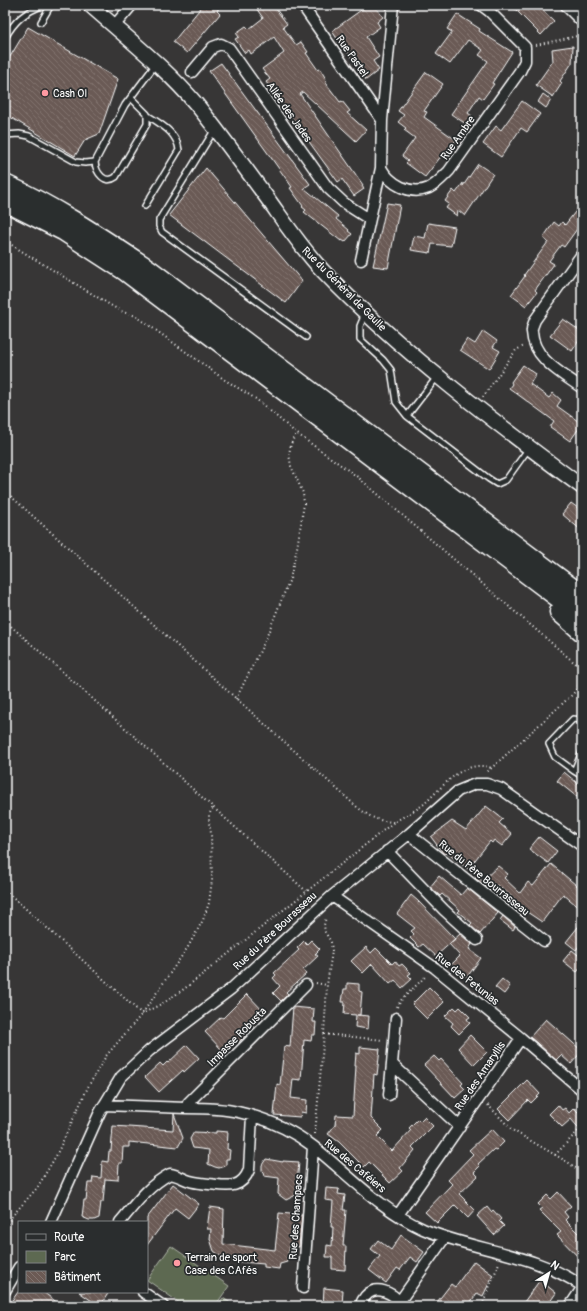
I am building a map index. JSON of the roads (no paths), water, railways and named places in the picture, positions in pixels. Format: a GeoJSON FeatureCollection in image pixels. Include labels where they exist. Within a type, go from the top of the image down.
{"type":"FeatureCollection","features":[{"type":"Feature","properties":{"kind":"highway"},"geometry":{"type":"LineString","coordinates":[[5,184],[29,195],[84,226],[148,269],[582,595]]}},
{"type":"Feature","properties":{"kind":"highway"},"geometry":{"type":"LineString","coordinates":[[5,202],[63,231],[126,272],[582,616]]}},
{"type":"Feature","properties":{"kind":"highway"},"geometry":{"type":"LineString","coordinates":[[437,485],[582,584]]}},
{"type":"Feature","properties":{"kind":"highway"},"geometry":{"type":"LineString","coordinates":[[545,588],[552,607],[582,632]]}},
{"type":"Feature","properties":{"kind":"street","name":"Rue du Général de Gaulle"},"geometry":{"type":"LineString","coordinates":[[90,5],[176,81],[216,129],[303,248],[366,313],[438,376],[582,487]]}},
{"type":"Feature","properties":{"kind":"street"},"geometry":{"type":"LineString","coordinates":[[114,26],[132,5]]}},
{"type":"Feature","properties":{"kind":"street","name":"Rue Pastel"},"geometry":{"type":"LineString","coordinates":[[302,5],[382,120]]}},
{"type":"Feature","properties":{"kind":"street"},"geometry":{"type":"LineString","coordinates":[[361,260],[381,168],[382,120],[393,5]]}},
{"type":"Feature","properties":{"kind":"street","name":"Rue Ambre"},"geometry":{"type":"LineString","coordinates":[[381,168],[386,177],[394,184],[407,189],[419,190],[429,188],[440,181],[449,171],[520,71],[525,60],[525,47],[481,5]]}},
{"type":"Feature","properties":{"kind":"street"},"geometry":{"type":"LineString","coordinates":[[568,5],[582,19]]}},
{"type":"Feature","properties":{"kind":"street","name":"Allée des Jades"},"geometry":{"type":"LineString","coordinates":[[192,72],[213,47],[221,44],[229,48],[328,188],[344,203],[369,219]]}},
{"type":"Feature","properties":{"kind":"street"},"geometry":{"type":"LineString","coordinates":[[582,254],[535,320],[531,330],[538,352],[548,363],[582,388]]}},
{"type":"Feature","properties":{"kind":"street","name":"Rue du Père Bourasseau"},"geometry":{"type":"LineString","coordinates":[[51,1221],[100,1112],[121,1077],[149,1051],[231,989],[332,896],[409,834],[458,791],[475,784],[487,784],[501,790],[582,846]]}},
{"type":"Feature","properties":{"kind":"street","name":"Rue du Père Bourrasseau"},"geometry":{"type":"LineString","coordinates":[[409,834],[544,941]]}},
{"type":"Feature","properties":{"kind":"street"},"geometry":{"type":"LineString","coordinates":[[387,851],[444,910],[477,940]]}},
{"type":"Feature","properties":{"kind":"street","name":"Rue des Petunias"},"geometry":{"type":"LineString","coordinates":[[332,896],[435,968],[582,1090]]}},
{"type":"Feature","properties":{"kind":"street","name":"Impasse Robusta"},"geometry":{"type":"LineString","coordinates":[[186,1108],[188,1103],[306,985]]}},
{"type":"Feature","properties":{"kind":"street"},"geometry":{"type":"LineString","coordinates":[[389,1095],[396,1018]]}},
{"type":"Feature","properties":{"kind":"street","name":"Rue des Amaryllis"},"geometry":{"type":"LineString","coordinates":[[398,1215],[521,1038]]}},
{"type":"Feature","properties":{"kind":"street","name":"Rue des Amaryllis"},"geometry":{"type":"LineString","coordinates":[[392,1064],[460,1127]]}},
{"type":"Feature","properties":{"kind":"street","name":"Rue des Caféiers"},"geometry":{"type":"LineString","coordinates":[[104,1105],[217,1109],[237,1111],[269,1121],[313,1147],[372,1197],[398,1215],[422,1228],[445,1237],[547,1267],[570,1277],[582,1287]]}},
{"type":"Feature","properties":{"kind":"street"},"geometry":{"type":"LineString","coordinates":[[121,1221],[139,1197],[170,1174],[177,1175],[190,1181],[231,1186],[239,1183],[246,1177],[249,1170],[252,1116]]}},
{"type":"Feature","properties":{"kind":"street","name":"Rue des Champacs"},"geometry":{"type":"LineString","coordinates":[[303,1288],[313,1147]]}},
{"type":"Feature","properties":{"kind":"street"},"geometry":{"type":"LineString","coordinates":[[360,1306],[365,1295],[374,1290],[385,1291],[402,1303],[445,1237]]}},
{"type":"Feature","properties":{"kind":"street"},"geometry":{"type":"LineString","coordinates":[[5,1291],[18,1269]]}},
{"type":"Feature","properties":{"kind":"street"},"geometry":{"type":"LineString","coordinates":[[570,1306],[582,1287]]}},
{"type":"Feature","properties":{"kind":"street"},"geometry":{"type":"LineString","coordinates":[[144,1293],[163,1306]]}},
{"type":"Feature","properties":{"kind":"lane"},"geometry":{"type":"LineString","coordinates":[[5,38],[17,21],[30,10],[44,5]]}},
{"type":"Feature","properties":{"kind":"lane"},"geometry":{"type":"LineString","coordinates":[[41,22],[51,5]]}},
{"type":"Feature","properties":{"kind":"lane"},"geometry":{"type":"LineString","coordinates":[[147,115],[146,124],[116,177],[112,180],[108,180],[99,175],[95,162],[125,105],[156,64]]}},
{"type":"Feature","properties":{"kind":"lane"},"geometry":{"type":"LineString","coordinates":[[131,98],[147,115],[165,127],[174,136],[179,150],[145,206]]}},
{"type":"Feature","properties":{"kind":"lane"},"geometry":{"type":"LineString","coordinates":[[216,129],[159,220],[159,226],[162,232],[306,337]]}},
{"type":"Feature","properties":{"kind":"lane"},"geometry":{"type":"LineString","coordinates":[[5,135],[19,134],[29,136],[76,162],[95,162]]}},
{"type":"Feature","properties":{"kind":"lane"},"geometry":{"type":"LineString","coordinates":[[366,313],[360,326],[360,339],[383,360],[390,370],[396,402],[407,416],[489,479],[498,484],[506,480],[530,447]]}},
{"type":"Feature","properties":{"kind":"lane"},"geometry":{"type":"LineString","coordinates":[[407,416],[438,376]]}},
{"type":"Feature","properties":{"kind":"lane"},"geometry":{"type":"LineString","coordinates":[[582,720],[573,720],[549,744],[555,757],[582,776]]}},
{"type":"Feature","properties":{"kind":"lane"},"geometry":{"type":"LineString","coordinates":[[574,771],[582,752]]}},
{"type":"Feature","properties":{"kind":"place","name":"Cash OI"},"geometry":{"type":"Point","coordinates":[45,93]}},
{"type":"Feature","properties":{"kind":"place","name":"Terrain de sport Case des CAfés"},"geometry":{"type":"Point","coordinates":[177,1263]}}]}
